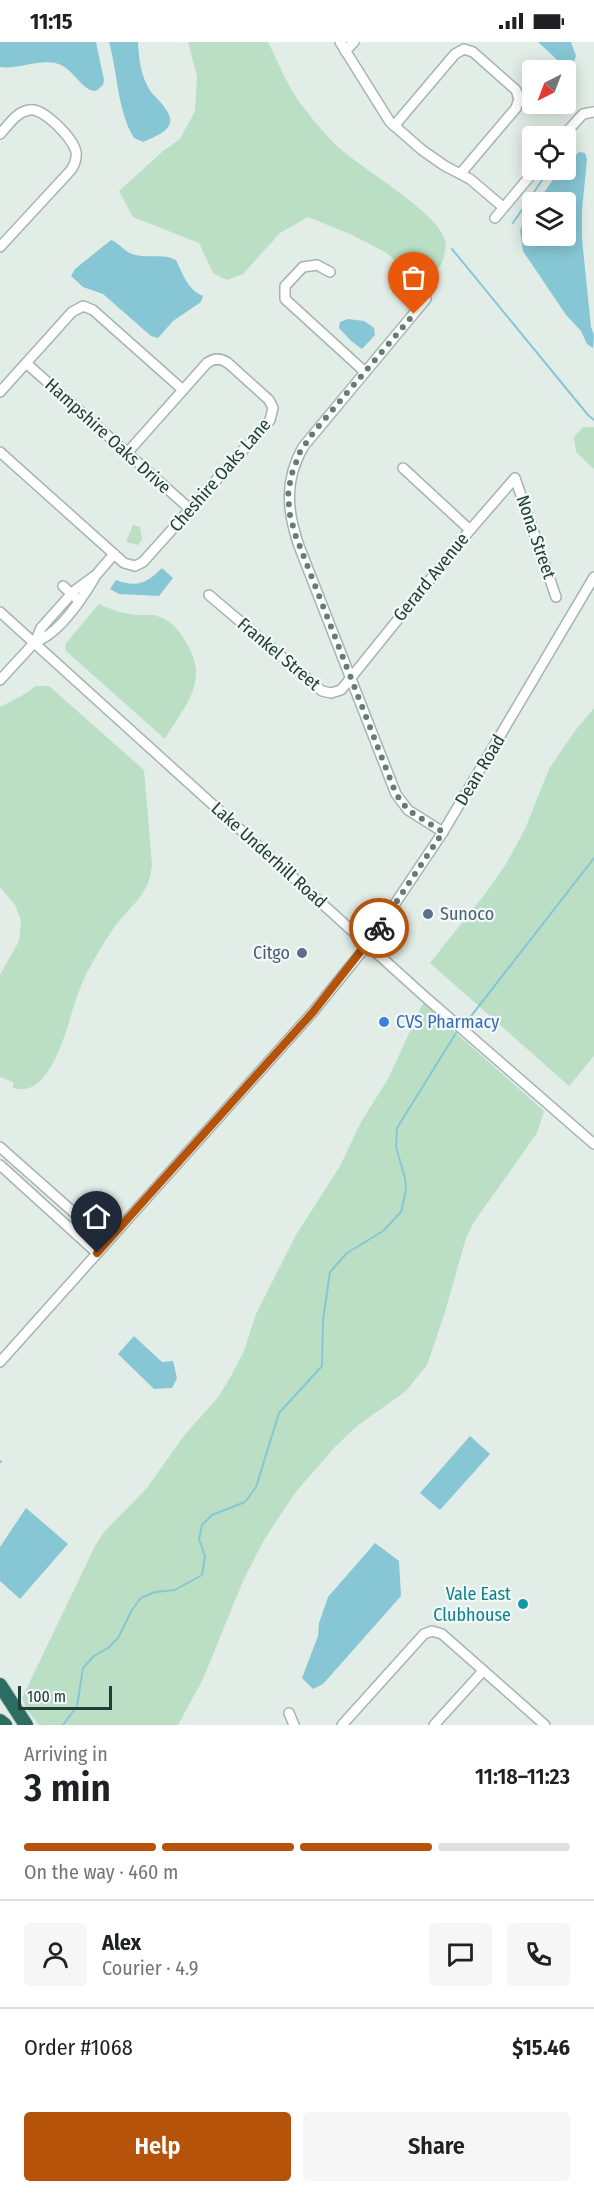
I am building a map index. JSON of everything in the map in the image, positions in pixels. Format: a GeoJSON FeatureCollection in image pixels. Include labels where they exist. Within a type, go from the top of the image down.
{"type":"FeatureCollection","features":[{"type":"Feature","properties":{"kind":"highway"},"geometry":{"type":"LineString","coordinates":[[0,1685],[26,1725]]}},
{"type":"Feature","properties":{"kind":"highway"},"geometry":{"type":"LineString","coordinates":[[0,1721],[4,1725]]}},
{"type":"Feature","properties":{"kind":"street"},"geometry":{"type":"LineString","coordinates":[[340,42],[379,107],[394,126],[438,162],[470,179],[503,207]]}},
{"type":"Feature","properties":{"kind":"street"},"geometry":{"type":"LineString","coordinates":[[345,51],[354,42]]}},
{"type":"Feature","properties":{"kind":"street"},"geometry":{"type":"LineString","coordinates":[[394,126],[455,54],[464,49],[473,52],[516,90],[519,99],[516,108],[460,173]]}},
{"type":"Feature","properties":{"kind":"street"},"geometry":{"type":"LineString","coordinates":[[0,134],[20,113],[38,110],[46,114],[72,142],[76,158],[70,172],[0,247]]}},
{"type":"Feature","properties":{"kind":"street"},"geometry":{"type":"LineString","coordinates":[[572,126],[583,114],[594,112]]}},
{"type":"Feature","properties":{"kind":"street"},"geometry":{"type":"LineString","coordinates":[[495,218],[526,180]]}},
{"type":"Feature","properties":{"kind":"street"},"geometry":{"type":"LineString","coordinates":[[330,272],[317,265],[303,267],[285,286],[284,297],[365,372]]}},
{"type":"Feature","properties":{"kind":"street"},"geometry":{"type":"LineString","coordinates":[[426,299],[303,447],[293,470],[288,496],[295,534],[399,799],[408,810],[443,832]]}},
{"type":"Feature","properties":{"kind":"street"},"geometry":{"type":"LineString","coordinates":[[0,392],[73,310],[85,306],[93,310],[183,390]]}},
{"type":"Feature","properties":{"kind":"street","name":"Cheshire Oaks Lane"},"geometry":{"type":"LineString","coordinates":[[114,554],[128,566],[140,564],[270,420],[273,408],[268,400],[228,363],[220,359],[209,362],[127,453]]}},
{"type":"Feature","properties":{"kind":"street","name":"Hampshire Oaks Drive"},"geometry":{"type":"LineString","coordinates":[[26,363],[190,509]]}},
{"type":"Feature","properties":{"kind":"street"},"geometry":{"type":"LineString","coordinates":[[0,452],[114,554],[97,574],[80,601],[48,637],[34,642]]}},
{"type":"Feature","properties":{"kind":"street"},"geometry":{"type":"LineString","coordinates":[[402,468],[470,530]]}},
{"type":"Feature","properties":{"kind":"street","name":"Gerard Avenue"},"geometry":{"type":"LineString","coordinates":[[351,679],[358,667],[515,478]]}},
{"type":"Feature","properties":{"kind":"street","name":"Nona Street"},"geometry":{"type":"LineString","coordinates":[[515,478],[556,597]]}},
{"type":"Feature","properties":{"kind":"street"},"geometry":{"type":"LineString","coordinates":[[0,680],[72,594],[97,574]]}},
{"type":"Feature","properties":{"kind":"street","name":"Dean Road"},"geometry":{"type":"LineString","coordinates":[[0,1362],[313,1012],[368,944],[443,832],[594,577]]}},
{"type":"Feature","properties":{"kind":"street"},"geometry":{"type":"LineString","coordinates":[[63,586],[80,601]]}},
{"type":"Feature","properties":{"kind":"street","name":"Frankel Street"},"geometry":{"type":"LineString","coordinates":[[209,594],[322,691],[331,693],[341,690],[351,679]]}},
{"type":"Feature","properties":{"kind":"street","name":"Lake Underhill Road"},"geometry":{"type":"LineString","coordinates":[[0,612],[594,1144]]}},
{"type":"Feature","properties":{"kind":"street"},"geometry":{"type":"LineString","coordinates":[[0,1147],[107,1242]]}},
{"type":"Feature","properties":{"kind":"street"},"geometry":{"type":"LineString","coordinates":[[0,1165],[97,1253]]}},
{"type":"Feature","properties":{"kind":"street"},"geometry":{"type":"LineString","coordinates":[[342,1725],[424,1634],[432,1630],[442,1634],[545,1725]]}},
{"type":"Feature","properties":{"kind":"street"},"geometry":{"type":"LineString","coordinates":[[434,1725],[483,1671]]}},
{"type":"Feature","properties":{"kind":"street"},"geometry":{"type":"LineString","coordinates":[[289,1713],[294,1725]]}},
{"type":"Feature","properties":{"kind":"green space"},"geometry":{"type":"Polygon","coordinates":[[[188,42],[268,42],[295,96],[329,138],[357,162],[413,203],[441,231],[446,245],[443,262],[438,269],[430,274],[417,277],[385,252],[352,235],[308,217],[280,233],[243,274],[227,280],[213,273],[199,243],[133,217],[119,191],[163,151],[180,139],[195,111],[197,76],[188,42]]]}},
{"type":"Feature","properties":{"kind":"green space"},"geometry":{"type":"Polygon","coordinates":[[[583,427],[594,427],[594,469],[576,452],[574,437],[583,427]]]}},
{"type":"Feature","properties":{"kind":"green space"},"geometry":{"type":"Polygon","coordinates":[[[133,525],[140,527],[142,540],[138,545],[126,542],[133,525]]]}},
{"type":"Feature","properties":{"kind":"green space"},"geometry":{"type":"Polygon","coordinates":[[[99,604],[123,613],[155,615],[166,620],[179,631],[192,654],[196,667],[193,690],[165,739],[65,650],[66,643],[99,604]]]}},
{"type":"Feature","properties":{"kind":"green space"},"geometry":{"type":"Polygon","coordinates":[[[36,686],[49,686],[144,770],[152,864],[143,892],[113,929],[86,975],[61,1045],[50,1068],[36,1085],[21,1089],[13,1088],[13,1082],[0,1077],[0,975],[19,941],[21,920],[15,905],[0,887],[0,707],[36,686]]]}},
{"type":"Feature","properties":{"kind":"green space"},"geometry":{"type":"Polygon","coordinates":[[[594,708],[594,1056],[569,1086],[430,963],[506,864],[525,829],[549,769],[574,732],[594,708]]]}},
{"type":"Feature","properties":{"kind":"green space"},"geometry":{"type":"Polygon","coordinates":[[[424,1001],[456,1033],[544,1111],[537,1133],[474,1222],[466,1238],[427,1365],[406,1391],[357,1426],[335,1447],[295,1493],[264,1540],[243,1581],[203,1679],[178,1725],[39,1725],[27,1710],[22,1698],[95,1546],[104,1532],[147,1488],[183,1437],[219,1396],[244,1351],[256,1314],[296,1235],[340,1166],[361,1122],[388,1079],[424,1001]]]}},
{"type":"Feature","properties":{"kind":"water"},"geometry":{"type":"Polygon","coordinates":[[[0,42],[96,42],[103,85],[96,91],[90,90],[61,65],[54,63],[0,67],[0,42]]]}},
{"type":"Feature","properties":{"kind":"water"},"geometry":{"type":"Polygon","coordinates":[[[109,42],[138,42],[145,80],[151,92],[169,115],[170,123],[166,130],[143,142],[134,138],[124,116],[109,42]]]}},
{"type":"Feature","properties":{"kind":"water"},"geometry":{"type":"Polygon","coordinates":[[[538,42],[571,42],[576,56],[575,60],[557,60],[538,42]]]}},
{"type":"Feature","properties":{"kind":"water"},"geometry":{"type":"Polygon","coordinates":[[[579,152],[585,153],[587,159],[582,210],[582,239],[591,327],[594,335],[593,348],[587,344],[581,331],[566,315],[523,251],[522,246],[576,246],[576,192],[544,192],[553,180],[576,180],[576,155],[579,152]]]}},
{"type":"Feature","properties":{"kind":"water"},"geometry":{"type":"Polygon","coordinates":[[[111,240],[132,254],[176,260],[189,285],[203,296],[201,302],[173,321],[158,338],[151,336],[103,294],[83,287],[71,276],[75,269],[111,240]]]}},
{"type":"Feature","properties":{"kind":"water"},"geometry":{"type":"Polygon","coordinates":[[[348,319],[364,321],[374,328],[375,335],[362,349],[339,328],[340,322],[348,319]]]}},
{"type":"Feature","properties":{"kind":"water"},"geometry":{"type":"Polygon","coordinates":[[[162,568],[173,578],[159,596],[119,594],[110,589],[116,580],[130,584],[141,583],[162,568]]]}},
{"type":"Feature","properties":{"kind":"water"},"geometry":{"type":"Polygon","coordinates":[[[134,1336],[162,1362],[173,1361],[177,1378],[172,1388],[154,1389],[118,1354],[134,1336]]]}},
{"type":"Feature","properties":{"kind":"water"},"geometry":{"type":"Polygon","coordinates":[[[470,1436],[490,1454],[440,1510],[420,1493],[470,1436]]]}},
{"type":"Feature","properties":{"kind":"water"},"geometry":{"type":"Polygon","coordinates":[[[26,1508],[68,1544],[20,1599],[0,1581],[0,1547],[26,1508]]]}},
{"type":"Feature","properties":{"kind":"water"},"geometry":{"type":"Polygon","coordinates":[[[375,1543],[399,1561],[401,1596],[323,1684],[313,1689],[302,1678],[318,1636],[319,1623],[328,1597],[375,1543]]]}},
{"type":"Feature","properties":{"kind":"waterway"},"geometry":{"type":"LineString","coordinates":[[513,223],[542,180]]}},
{"type":"Feature","properties":{"kind":"waterway"},"geometry":{"type":"LineString","coordinates":[[452,249],[594,420]]}},
{"type":"Feature","properties":{"kind":"waterway"},"geometry":{"type":"LineString","coordinates":[[468,1020],[594,858]]}},
{"type":"Feature","properties":{"kind":"waterway"},"geometry":{"type":"LineString","coordinates":[[63,1725],[77,1706],[83,1668],[94,1656],[108,1648],[118,1638],[132,1610],[141,1598],[155,1592],[175,1590],[202,1575],[205,1556],[199,1539],[202,1525],[212,1515],[245,1502],[256,1487],[279,1413],[322,1366],[323,1320],[330,1272],[347,1253],[383,1231],[401,1212],[406,1190],[396,1147],[397,1128],[456,1033]]}},
{"type":"Feature","properties":{"kind":"way so far"},"geometry":{"type":"LineString","coordinates":[[379,928],[443,832],[408,810],[396,794],[295,534],[288,496],[293,470],[306,443],[414,314]]}},
{"type":"Feature","properties":{"kind":"place","name":"Sunoco"},"geometry":{"type":"Point","coordinates":[428,914]}},
{"type":"Feature","properties":{"kind":"place","name":"Citgo"},"geometry":{"type":"Point","coordinates":[302,953]}},
{"type":"Feature","properties":{"kind":"place","name":"CVS Pharmacy"},"geometry":{"type":"Point","coordinates":[384,1022]}},
{"type":"Feature","properties":{"kind":"place","name":"Vale East Clubhouse"},"geometry":{"type":"Point","coordinates":[523,1604]}},
{"type":"Feature","properties":{"kind":"route"},"geometry":{"type":"LineString","coordinates":[[97,1253],[313,1012],[379,928]]}}]}
